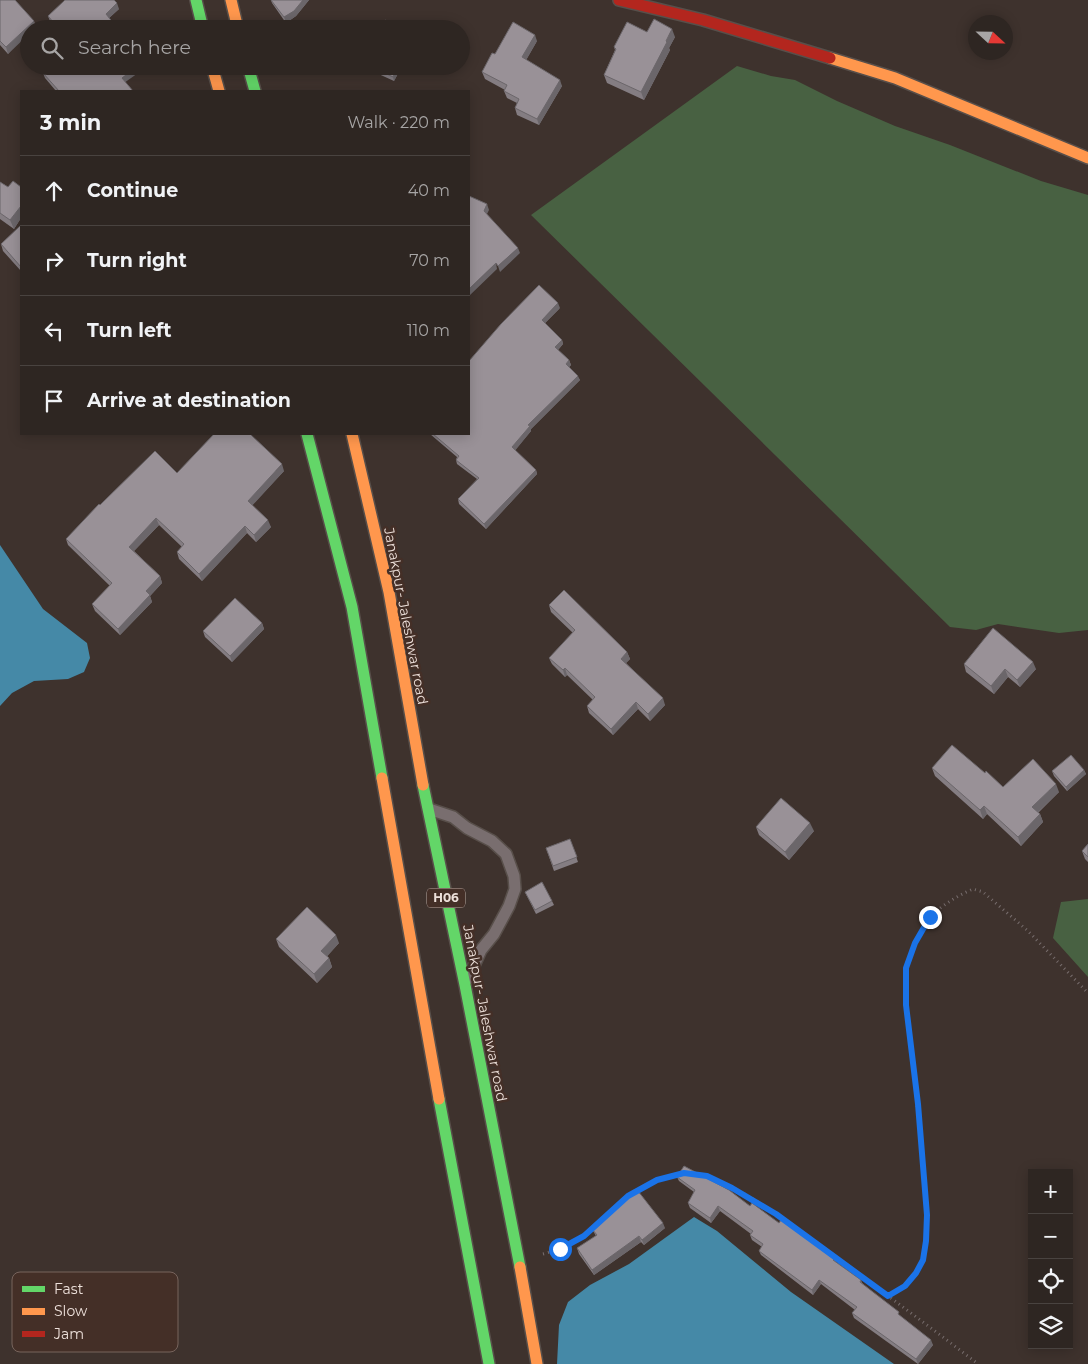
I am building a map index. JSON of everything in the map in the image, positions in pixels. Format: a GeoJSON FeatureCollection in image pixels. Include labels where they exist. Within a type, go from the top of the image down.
{"type":"FeatureCollection","features":[{"type":"Feature","properties":{"kind":"main road"},"geometry":{"type":"LineString","coordinates":[[196,0],[201,20]]}},
{"type":"Feature","properties":{"kind":"main road"},"geometry":{"type":"LineString","coordinates":[[231,0],[236,20]]}},
{"type":"Feature","properties":{"kind":"main road"},"geometry":{"type":"LineString","coordinates":[[619,0],[702,20],[895,78],[1088,158]]}},
{"type":"Feature","properties":{"kind":"main road"},"geometry":{"type":"LineString","coordinates":[[215,75],[219,90]]}},
{"type":"Feature","properties":{"kind":"main road"},"geometry":{"type":"LineString","coordinates":[[251,75],[255,90]]}},
{"type":"Feature","properties":{"kind":"main road"},"geometry":{"type":"LineString","coordinates":[[307,435],[352,607],[420,996],[489,1364]]}},
{"type":"Feature","properties":{"kind":"main road","name":"Janakpur- Jaleshwar road"},"geometry":{"type":"LineString","coordinates":[[352,435],[388,592],[427,808],[465,985],[537,1364]]}},
{"type":"Feature","properties":{"kind":"lane"},"geometry":{"type":"LineString","coordinates":[[427,808],[453,817],[467,828],[492,841],[506,854],[514,876],[514,889],[510,906],[494,934],[481,950],[465,985]]}},
{"type":"Feature","properties":{"kind":"path"},"geometry":{"type":"LineString","coordinates":[[888,1296],[905,1286],[916,1273],[923,1260],[926,1241],[927,1215],[918,1104],[906,1005],[906,968],[915,943],[930,917],[953,898],[973,889],[983,892],[1028,931],[1088,993]]}},
{"type":"Feature","properties":{"kind":"path"},"geometry":{"type":"LineString","coordinates":[[628,1196],[657,1180],[684,1173]]}},
{"type":"Feature","properties":{"kind":"path"},"geometry":{"type":"LineString","coordinates":[[692,1174],[707,1176],[732,1188],[776,1214],[978,1364]]}},
{"type":"Feature","properties":{"kind":"path"},"geometry":{"type":"LineString","coordinates":[[518,1257],[539,1255],[560,1249],[584,1236],[620,1203]]}},
{"type":"Feature","properties":{"kind":"green space"},"geometry":{"type":"Polygon","coordinates":[[[737,66],[771,76],[795,80],[837,101],[895,126],[950,145],[1041,181],[1088,195],[1088,630],[1059,633],[998,624],[976,630],[950,627],[531,215],[737,66]]]}},
{"type":"Feature","properties":{"kind":"green space"},"geometry":{"type":"Polygon","coordinates":[[[1088,899],[1088,977],[1053,938],[1061,902],[1088,899]]]}},
{"type":"Feature","properties":{"kind":"water"},"geometry":{"type":"Polygon","coordinates":[[[0,545],[43,609],[87,643],[90,658],[84,672],[68,679],[34,681],[12,693],[0,706],[0,545]]]}},
{"type":"Feature","properties":{"kind":"water"},"geometry":{"type":"Polygon","coordinates":[[[694,1217],[717,1231],[791,1292],[894,1364],[557,1364],[559,1325],[568,1302],[590,1285],[629,1264],[694,1217]]]}},
{"type":"Feature","properties":{"kind":"building"},"geometry":{"type":"Polygon","coordinates":[[[0,0],[15,0],[33,20],[20,20],[20,34],[6,47],[0,41],[0,0]]]}},
{"type":"Feature","properties":{"kind":"building"},"geometry":{"type":"Polygon","coordinates":[[[65,0],[114,0],[117,3],[106,14],[111,20],[51,20],[48,16],[65,0]]]}},
{"type":"Feature","properties":{"kind":"building"},"geometry":{"type":"Polygon","coordinates":[[[271,0],[303,0],[294,11],[284,17],[271,0]]]}},
{"type":"Feature","properties":{"kind":"building"},"geometry":{"type":"Polygon","coordinates":[[[654,19],[672,29],[641,92],[604,75],[616,49],[614,47],[627,22],[647,32],[654,19]]]}},
{"type":"Feature","properties":{"kind":"building"},"geometry":{"type":"Polygon","coordinates":[[[513,22],[535,35],[522,57],[560,80],[537,119],[515,108],[519,99],[504,91],[507,85],[482,72],[492,53],[495,54],[513,22]]]}},
{"type":"Feature","properties":{"kind":"building"},"geometry":{"type":"Polygon","coordinates":[[[45,75],[126,75],[122,78],[132,90],[58,90],[45,75]]]}},
{"type":"Feature","properties":{"kind":"building"},"geometry":{"type":"Polygon","coordinates":[[[13,181],[20,186],[20,207],[10,220],[0,213],[0,182],[8,187],[13,181]]]}},
{"type":"Feature","properties":{"kind":"building"},"geometry":{"type":"Polygon","coordinates":[[[470,196],[487,204],[484,211],[518,248],[498,266],[496,263],[470,288],[470,196]]]}},
{"type":"Feature","properties":{"kind":"building"},"geometry":{"type":"Polygon","coordinates":[[[20,226],[20,266],[1,244],[20,226]]]}},
{"type":"Feature","properties":{"kind":"building"},"geometry":{"type":"Polygon","coordinates":[[[539,285],[558,303],[542,320],[562,340],[555,347],[569,360],[566,364],[578,376],[528,425],[530,426],[512,447],[536,470],[484,524],[458,499],[479,478],[456,460],[459,456],[434,435],[470,435],[470,360],[501,324],[539,285]]]}},
{"type":"Feature","properties":{"kind":"building"},"geometry":{"type":"Polygon","coordinates":[[[213,435],[251,435],[282,464],[248,501],[268,520],[254,535],[245,526],[199,574],[177,552],[184,544],[156,518],[129,547],[160,576],[146,591],[150,595],[118,629],[92,604],[112,583],[66,539],[99,504],[155,451],[177,473],[213,435]]]}},
{"type":"Feature","properties":{"kind":"building"},"geometry":{"type":"Polygon","coordinates":[[[564,590],[627,652],[621,659],[663,698],[648,714],[636,702],[611,729],[587,706],[595,697],[565,668],[563,670],[549,658],[575,630],[549,605],[564,590]]]}},
{"type":"Feature","properties":{"kind":"building"},"geometry":{"type":"Polygon","coordinates":[[[235,598],[262,623],[230,656],[203,631],[235,598]]]}},
{"type":"Feature","properties":{"kind":"building"},"geometry":{"type":"Polygon","coordinates":[[[993,628],[1033,662],[1017,680],[1005,669],[991,686],[964,664],[993,628]]]}},
{"type":"Feature","properties":{"kind":"building"},"geometry":{"type":"Polygon","coordinates":[[[952,745],[985,773],[986,771],[1003,787],[1033,759],[1056,784],[1032,807],[1040,814],[1018,837],[984,806],[980,810],[932,768],[952,745]]]}},
{"type":"Feature","properties":{"kind":"building"},"geometry":{"type":"Polygon","coordinates":[[[1071,755],[1084,770],[1066,787],[1052,771],[1071,755]]]}},
{"type":"Feature","properties":{"kind":"building"},"geometry":{"type":"Polygon","coordinates":[[[781,798],[810,823],[785,852],[756,827],[781,798]]]}},
{"type":"Feature","properties":{"kind":"building"},"geometry":{"type":"Polygon","coordinates":[[[570,839],[577,857],[553,866],[546,848],[570,839]]]}},
{"type":"Feature","properties":{"kind":"building"},"geometry":{"type":"Polygon","coordinates":[[[1088,844],[1088,857],[1082,851],[1088,844]]]}},
{"type":"Feature","properties":{"kind":"building"},"geometry":{"type":"Polygon","coordinates":[[[542,882],[552,901],[535,910],[525,892],[542,882]]]}},
{"type":"Feature","properties":{"kind":"building"},"geometry":{"type":"Polygon","coordinates":[[[307,907],[336,935],[321,951],[329,958],[314,974],[276,939],[307,907]]]}},
{"type":"Feature","properties":{"kind":"building"},"geometry":{"type":"Polygon","coordinates":[[[684,1166],[729,1190],[750,1206],[752,1203],[779,1223],[781,1220],[861,1280],[860,1282],[931,1340],[916,1359],[852,1313],[857,1307],[819,1280],[812,1290],[759,1251],[763,1244],[750,1235],[753,1231],[718,1206],[710,1218],[688,1203],[695,1190],[677,1177],[684,1166]]]}},
{"type":"Feature","properties":{"kind":"building"},"geometry":{"type":"Polygon","coordinates":[[[634,1190],[638,1191],[663,1223],[642,1240],[639,1236],[592,1270],[577,1248],[597,1235],[592,1229],[615,1210],[613,1208],[634,1190]]]}},
{"type":"Feature","properties":{"kind":"traffic: fast"},"geometry":{"type":"LineString","coordinates":[[196,0],[201,20]]}},
{"type":"Feature","properties":{"kind":"traffic: fast"},"geometry":{"type":"LineString","coordinates":[[251,75],[255,90]]}},
{"type":"Feature","properties":{"kind":"traffic: fast"},"geometry":{"type":"LineString","coordinates":[[307,435],[352,607],[382,778]]}},
{"type":"Feature","properties":{"kind":"traffic: fast"},"geometry":{"type":"LineString","coordinates":[[423,785],[465,985],[520,1267]]}},
{"type":"Feature","properties":{"kind":"traffic: fast"},"geometry":{"type":"LineString","coordinates":[[439,1099],[489,1364]]}},
{"type":"Feature","properties":{"kind":"traffic: slow"},"geometry":{"type":"LineString","coordinates":[[231,0],[236,20]]}},
{"type":"Feature","properties":{"kind":"traffic: slow"},"geometry":{"type":"LineString","coordinates":[[830,58],[895,78],[1088,158]]}},
{"type":"Feature","properties":{"kind":"traffic: slow"},"geometry":{"type":"LineString","coordinates":[[215,75],[219,90]]}},
{"type":"Feature","properties":{"kind":"traffic: slow"},"geometry":{"type":"LineString","coordinates":[[352,435],[389,592],[423,785]]}},
{"type":"Feature","properties":{"kind":"traffic: slow"},"geometry":{"type":"LineString","coordinates":[[382,778],[439,1099]]}},
{"type":"Feature","properties":{"kind":"traffic: slow"},"geometry":{"type":"LineString","coordinates":[[520,1267],[537,1364]]}},
{"type":"Feature","properties":{"kind":"traffic: jam"},"geometry":{"type":"LineString","coordinates":[[619,0],[703,20],[830,58]]}},
{"type":"Feature","properties":{"kind":"route"},"geometry":{"type":"LineString","coordinates":[[560,1249],[584,1236],[628,1196],[657,1180],[684,1173],[707,1176],[732,1188],[776,1214],[888,1296],[905,1286],[916,1273],[923,1260],[927,1215],[918,1104],[906,1005],[906,968],[915,943],[930,917]]}}]}
